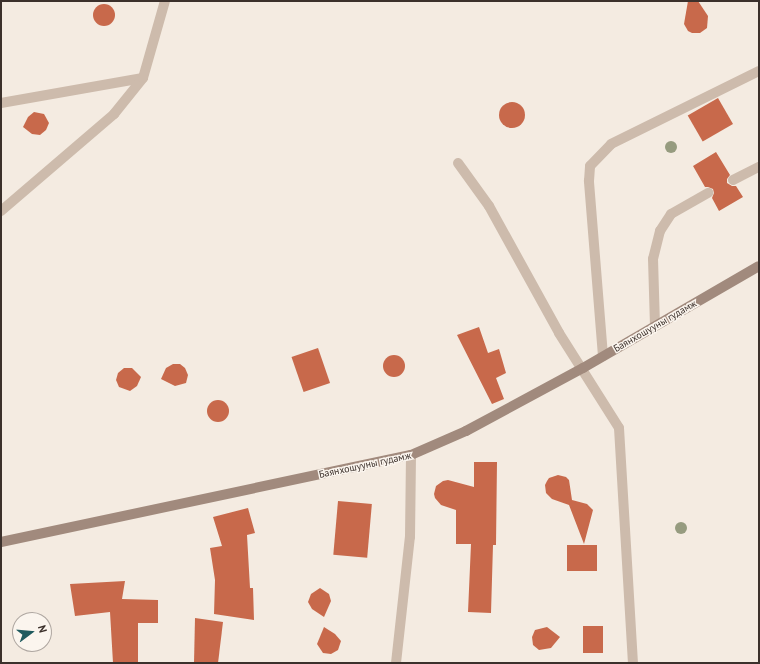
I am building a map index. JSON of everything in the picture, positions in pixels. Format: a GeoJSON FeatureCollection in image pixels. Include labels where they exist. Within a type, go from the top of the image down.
{"type":"FeatureCollection","features":[{"type":"Feature","properties":{"kind":"main road","name":"Баянхошууны гудамж"},"geometry":{"type":"LineString","coordinates":[[1,542],[411,456],[466,431],[583,368],[759,266]]}},
{"type":"Feature","properties":{"kind":"street"},"geometry":{"type":"LineString","coordinates":[[1,211],[114,114],[143,78],[165,1]]}},
{"type":"Feature","properties":{"kind":"street"},"geometry":{"type":"LineString","coordinates":[[603,356],[589,181],[590,166],[611,144],[759,71]]}},
{"type":"Feature","properties":{"kind":"street"},"geometry":{"type":"LineString","coordinates":[[1,103],[143,78]]}},
{"type":"Feature","properties":{"kind":"street"},"geometry":{"type":"LineString","coordinates":[[458,163],[489,206],[559,333],[583,368],[619,428],[633,663]]}},
{"type":"Feature","properties":{"kind":"street"},"geometry":{"type":"LineString","coordinates":[[733,180],[759,167]]}},
{"type":"Feature","properties":{"kind":"street"},"geometry":{"type":"LineString","coordinates":[[655,326],[653,259],[660,231],[671,214],[708,193]]}},
{"type":"Feature","properties":{"kind":"street"},"geometry":{"type":"LineString","coordinates":[[396,663],[410,537],[411,456]]}},
{"type":"Feature","properties":{"kind":"building"},"geometry":{"type":"Polygon","coordinates":[[[688,1],[698,1],[708,16],[707,28],[700,33],[692,33],[688,31],[684,24],[688,1]]]}},
{"type":"Feature","properties":{"kind":"building"},"geometry":{"type":"Polygon","coordinates":[[[100,4],[108,4],[115,11],[115,19],[108,26],[100,26],[93,19],[93,11],[100,4]]]}},
{"type":"Feature","properties":{"kind":"building"},"geometry":{"type":"Polygon","coordinates":[[[718,98],[733,124],[703,141],[688,116],[718,98]]]}},
{"type":"Feature","properties":{"kind":"building"},"geometry":{"type":"Polygon","coordinates":[[[512,102],[521,106],[525,115],[521,124],[512,128],[503,124],[499,115],[503,106],[512,102]]]}},
{"type":"Feature","properties":{"kind":"building"},"geometry":{"type":"Polygon","coordinates":[[[34,112],[44,114],[49,123],[46,130],[40,135],[32,134],[23,127],[28,117],[34,112]]]}},
{"type":"Feature","properties":{"kind":"building"},"geometry":{"type":"Polygon","coordinates":[[[716,152],[730,175],[727,179],[727,183],[732,186],[736,186],[743,197],[719,211],[712,198],[714,193],[713,189],[705,187],[693,166],[716,152]]]}},
{"type":"Feature","properties":{"kind":"building"},"geometry":{"type":"Polygon","coordinates":[[[479,327],[488,353],[499,349],[506,373],[496,378],[504,399],[492,404],[457,335],[479,327]]]}},
{"type":"Feature","properties":{"kind":"building"},"geometry":{"type":"Polygon","coordinates":[[[318,348],[330,383],[304,392],[292,357],[318,348]]]}},
{"type":"Feature","properties":{"kind":"building"},"geometry":{"type":"Polygon","coordinates":[[[394,355],[402,358],[405,366],[402,374],[394,377],[386,374],[383,366],[386,358],[394,355]]]}},
{"type":"Feature","properties":{"kind":"building"},"geometry":{"type":"Polygon","coordinates":[[[173,364],[180,364],[185,368],[188,375],[186,383],[175,386],[161,379],[166,368],[173,364]]]}},
{"type":"Feature","properties":{"kind":"building"},"geometry":{"type":"Polygon","coordinates":[[[124,368],[132,368],[141,377],[137,386],[130,391],[119,387],[116,380],[118,373],[124,368]]]}},
{"type":"Feature","properties":{"kind":"building"},"geometry":{"type":"Polygon","coordinates":[[[214,400],[222,400],[229,407],[229,415],[222,422],[214,422],[207,415],[207,407],[214,400]]]}},
{"type":"Feature","properties":{"kind":"building"},"geometry":{"type":"Polygon","coordinates":[[[474,462],[497,462],[496,545],[493,545],[491,613],[468,612],[471,544],[456,544],[456,510],[441,505],[435,498],[434,494],[436,486],[443,481],[448,480],[474,487],[474,462]]]}},
{"type":"Feature","properties":{"kind":"building"},"geometry":{"type":"Polygon","coordinates":[[[558,475],[566,477],[569,480],[572,500],[587,504],[593,510],[584,544],[569,505],[552,499],[546,493],[545,485],[549,478],[558,475]]]}},
{"type":"Feature","properties":{"kind":"building"},"geometry":{"type":"Polygon","coordinates":[[[338,501],[372,504],[367,558],[333,555],[338,501]]]}},
{"type":"Feature","properties":{"kind":"building"},"geometry":{"type":"Polygon","coordinates":[[[248,508],[255,533],[247,535],[250,588],[253,588],[254,620],[214,614],[215,580],[210,548],[222,546],[213,517],[248,508]]]}},
{"type":"Feature","properties":{"kind":"building"},"geometry":{"type":"Polygon","coordinates":[[[567,545],[597,545],[597,571],[567,571],[567,545]]]}},
{"type":"Feature","properties":{"kind":"building"},"geometry":{"type":"Polygon","coordinates":[[[125,581],[122,599],[158,600],[158,623],[138,623],[138,663],[113,663],[110,612],[75,616],[70,584],[125,581]]]}},
{"type":"Feature","properties":{"kind":"building"},"geometry":{"type":"Polygon","coordinates":[[[320,588],[329,594],[331,601],[324,617],[312,609],[308,602],[311,594],[320,588]]]}},
{"type":"Feature","properties":{"kind":"building"},"geometry":{"type":"Polygon","coordinates":[[[195,618],[223,622],[218,663],[194,663],[195,618]]]}},
{"type":"Feature","properties":{"kind":"building"},"geometry":{"type":"Polygon","coordinates":[[[583,626],[603,626],[603,653],[583,653],[583,626]]]}},
{"type":"Feature","properties":{"kind":"building"},"geometry":{"type":"Polygon","coordinates":[[[324,627],[335,634],[341,641],[338,650],[331,654],[323,653],[317,644],[324,627]]]}},
{"type":"Feature","properties":{"kind":"building"},"geometry":{"type":"Polygon","coordinates":[[[547,627],[560,637],[551,648],[539,650],[533,645],[532,637],[535,630],[547,627]]]}}]}
